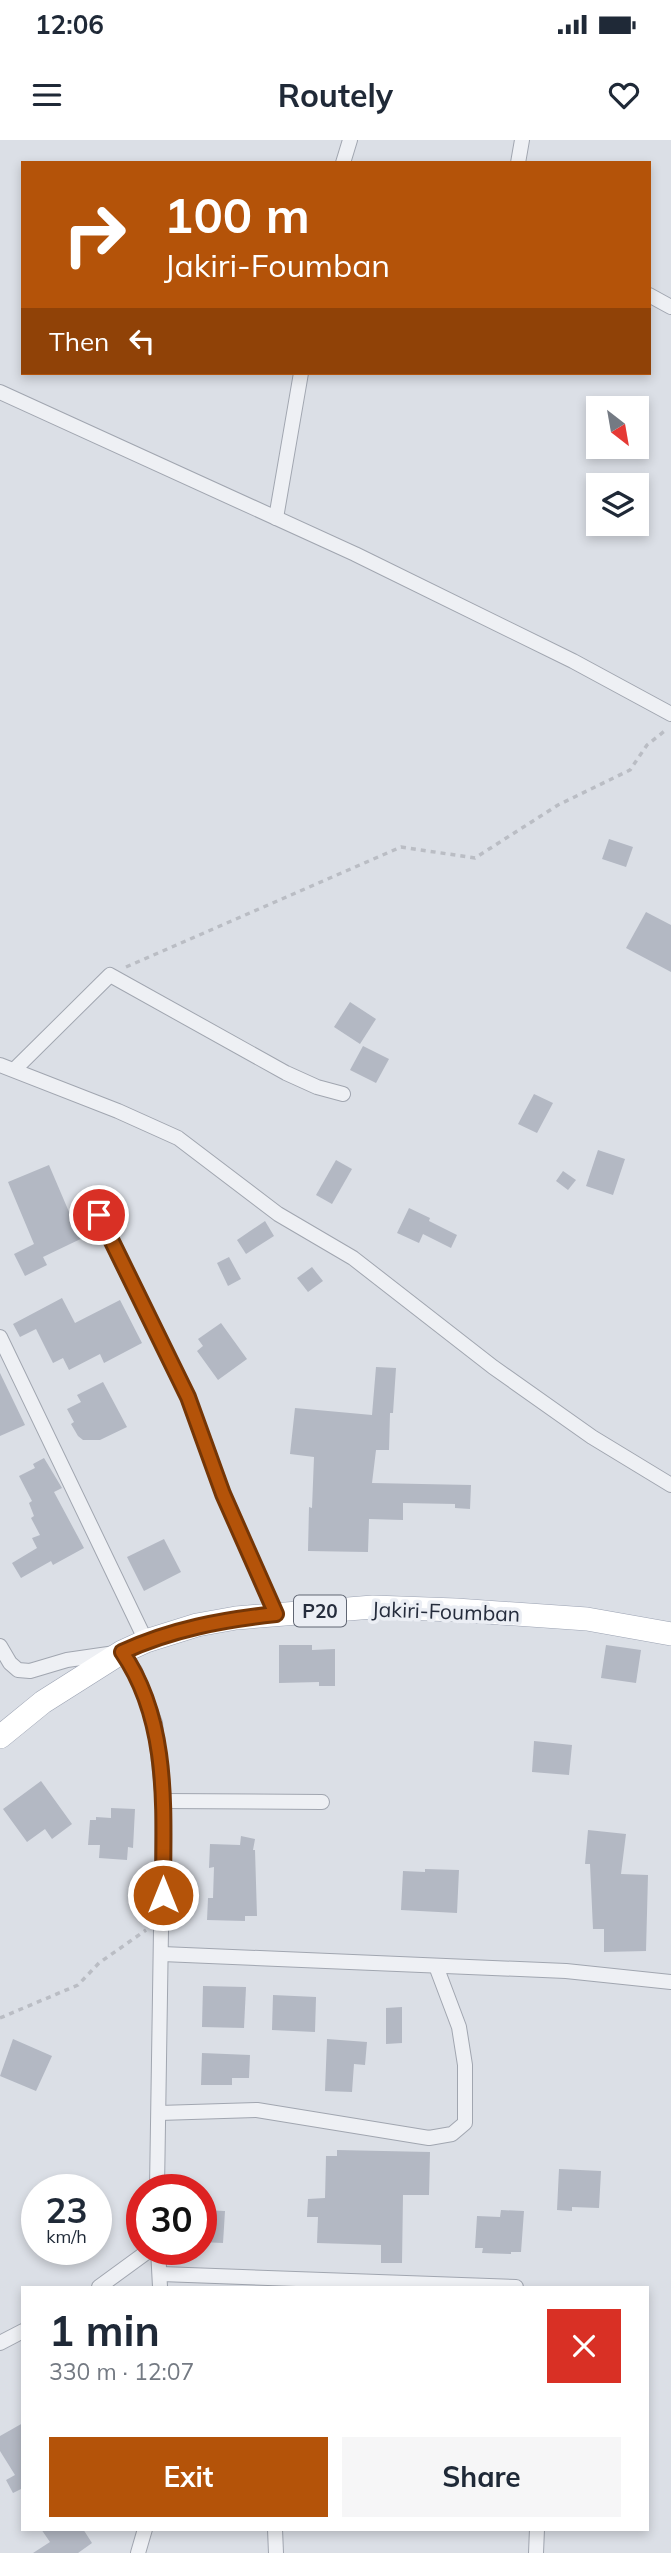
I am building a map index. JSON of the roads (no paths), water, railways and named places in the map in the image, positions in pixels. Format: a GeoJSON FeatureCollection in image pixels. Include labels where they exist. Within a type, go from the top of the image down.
{"type":"FeatureCollection","features":[{"type":"Feature","properties":{"kind":"main road","name":"Jakiri-Foumban"},"geometry":{"type":"LineString","coordinates":[[0,1737],[43,1702],[122,1652],[146,1641],[198,1625],[276,1614],[373,1607],[587,1619],[671,1634]]}},
{"type":"Feature","properties":{"kind":"street"},"geometry":{"type":"LineString","coordinates":[[344,161],[350,140]]}},
{"type":"Feature","properties":{"kind":"street"},"geometry":{"type":"LineString","coordinates":[[519,161],[522,140]]}},
{"type":"Feature","properties":{"kind":"street"},"geometry":{"type":"LineString","coordinates":[[651,296],[671,307]]}},
{"type":"Feature","properties":{"kind":"street"},"geometry":{"type":"LineString","coordinates":[[275,519],[301,375]]}},
{"type":"Feature","properties":{"kind":"street"},"geometry":{"type":"LineString","coordinates":[[0,392],[355,554],[573,661],[671,714]]}},
{"type":"Feature","properties":{"kind":"street"},"geometry":{"type":"LineString","coordinates":[[15,1069],[110,975],[286,1073],[317,1087],[343,1094]]}},
{"type":"Feature","properties":{"kind":"street"},"geometry":{"type":"LineString","coordinates":[[0,1065],[178,1139],[278,1214],[353,1258],[493,1367],[592,1437],[671,1485]]}},
{"type":"Feature","properties":{"kind":"street"},"geometry":{"type":"LineString","coordinates":[[91,1200],[188,1397],[223,1494],[276,1614]]}},
{"type":"Feature","properties":{"kind":"street"},"geometry":{"type":"LineString","coordinates":[[0,1337],[146,1641]]}},
{"type":"Feature","properties":{"kind":"street"},"geometry":{"type":"LineString","coordinates":[[0,1646],[10,1663],[19,1670],[30,1671],[67,1660],[122,1652],[135,1671],[155,1723],[163,1801],[158,2174]]}},
{"type":"Feature","properties":{"kind":"street"},"geometry":{"type":"LineString","coordinates":[[163,1801],[321,1802]]}},
{"type":"Feature","properties":{"kind":"street"},"geometry":{"type":"LineString","coordinates":[[162,1954],[566,1971],[671,1982]]}},
{"type":"Feature","properties":{"kind":"street"},"geometry":{"type":"LineString","coordinates":[[159,2113],[257,2110],[429,2138],[452,2134],[465,2123],[465,2065],[459,2027],[436,1966]]}},
{"type":"Feature","properties":{"kind":"street"},"geometry":{"type":"LineString","coordinates":[[100,2286],[129,2265]]}},
{"type":"Feature","properties":{"kind":"street"},"geometry":{"type":"LineString","coordinates":[[160,2280],[465,2286]]}},
{"type":"Feature","properties":{"kind":"street"},"geometry":{"type":"LineString","coordinates":[[0,2343],[21,2332]]}},
{"type":"Feature","properties":{"kind":"street"},"geometry":{"type":"LineString","coordinates":[[138,2553],[144,2531]]}},
{"type":"Feature","properties":{"kind":"street"},"geometry":{"type":"LineString","coordinates":[[275,2531],[276,2553]]}},
{"type":"Feature","properties":{"kind":"street"},"geometry":{"type":"LineString","coordinates":[[536,2553],[537,2531]]}}]}
